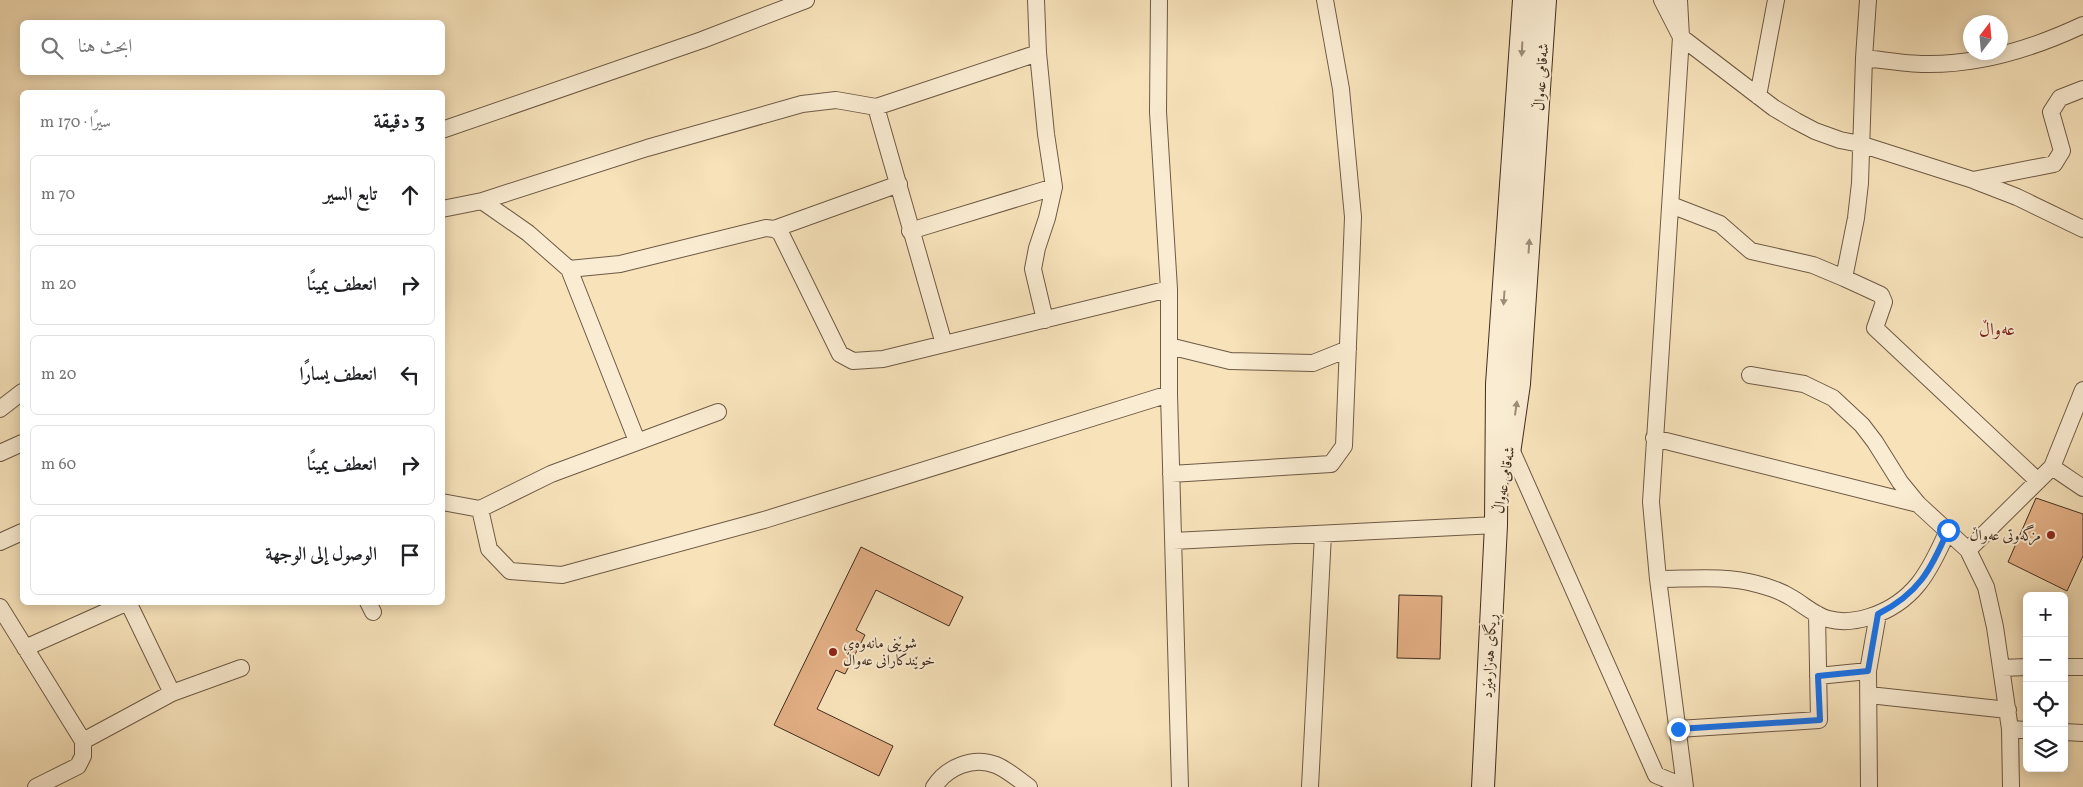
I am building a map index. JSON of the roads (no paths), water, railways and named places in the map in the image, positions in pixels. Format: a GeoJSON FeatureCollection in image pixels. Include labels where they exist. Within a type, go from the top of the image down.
{"type":"FeatureCollection","features":[{"type":"Feature","properties":{"kind":"main road","name":"شەقامی عەواڵ"},"geometry":{"type":"LineString","coordinates":[[1496,525],[1497,384],[1524,0]]}},
{"type":"Feature","properties":{"kind":"main road","name":"شەقامی عەواڵ"},"geometry":{"type":"LineString","coordinates":[[1496,525],[1519,384],[1545,0]]}},
{"type":"Feature","properties":{"kind":"main road","name":"ڕیگای هەزارمێرد"},"geometry":{"type":"LineString","coordinates":[[1483,787],[1496,525]]}},
{"type":"Feature","properties":{"kind":"street"},"geometry":{"type":"LineString","coordinates":[[445,129],[702,40],[806,0]]}},
{"type":"Feature","properties":{"kind":"street"},"geometry":{"type":"LineString","coordinates":[[1036,0],[1038,53],[1046,134],[1054,187],[1047,218],[1037,248],[1034,269],[1045,320]]}},
{"type":"Feature","properties":{"kind":"street"},"geometry":{"type":"LineString","coordinates":[[1159,0],[1158,112],[1169,289],[1169,394],[1180,787]]}},
{"type":"Feature","properties":{"kind":"street"},"geometry":{"type":"LineString","coordinates":[[1171,474],[1331,464],[1344,446],[1354,217],[1341,89],[1325,0]]}},
{"type":"Feature","properties":{"kind":"street"},"geometry":{"type":"LineString","coordinates":[[1662,0],[1681,37],[1758,96],[1796,121],[1840,140],[1860,144],[1973,180],[2079,224]]}},
{"type":"Feature","properties":{"kind":"street"},"geometry":{"type":"LineString","coordinates":[[1510,446],[1656,775],[1685,787],[1658,579],[1651,502],[1681,37],[1679,0]]}},
{"type":"Feature","properties":{"kind":"street"},"geometry":{"type":"LineString","coordinates":[[1758,96],[1776,0]]}},
{"type":"Feature","properties":{"kind":"street"},"geometry":{"type":"LineString","coordinates":[[1844,278],[1856,218],[1860,184],[1860,144],[1868,0]]}},
{"type":"Feature","properties":{"kind":"street"},"geometry":{"type":"LineString","coordinates":[[1864,58],[1924,64],[1986,59],[2028,47],[2083,25]]}},
{"type":"Feature","properties":{"kind":"street"},"geometry":{"type":"LineString","coordinates":[[445,208],[482,201],[647,148],[802,104],[836,100],[876,107],[1038,53]]}},
{"type":"Feature","properties":{"kind":"street"},"geometry":{"type":"LineString","coordinates":[[1973,180],[2054,164],[2062,151],[2051,112],[2060,98],[2083,89]]}},
{"type":"Feature","properties":{"kind":"street"},"geometry":{"type":"LineString","coordinates":[[876,107],[910,231],[944,344]]}},
{"type":"Feature","properties":{"kind":"street"},"geometry":{"type":"LineString","coordinates":[[774,229],[898,184]]}},
{"type":"Feature","properties":{"kind":"street"},"geometry":{"type":"LineString","coordinates":[[910,231],[1054,187]]}},
{"type":"Feature","properties":{"kind":"street"},"geometry":{"type":"LineString","coordinates":[[482,201],[528,233],[569,269],[637,441]]}},
{"type":"Feature","properties":{"kind":"street"},"geometry":{"type":"LineString","coordinates":[[1671,205],[1720,224],[1751,251],[1813,265],[1881,295],[1884,302],[1875,328],[2038,481]]}},
{"type":"Feature","properties":{"kind":"street"},"geometry":{"type":"LineString","coordinates":[[569,269],[620,264],[766,228],[774,229],[780,232],[840,354],[853,360],[883,359],[1169,289]]}},
{"type":"Feature","properties":{"kind":"street"},"geometry":{"type":"LineString","coordinates":[[1169,346],[1230,360],[1313,364],[1348,350]]}},
{"type":"Feature","properties":{"kind":"street"},"geometry":{"type":"LineString","coordinates":[[1750,374],[1804,384],[1833,398],[1862,425],[1900,482],[1918,504],[1968,550],[1980,572],[1991,605],[2008,710],[2011,787]]}},
{"type":"Feature","properties":{"kind":"street"},"geometry":{"type":"LineString","coordinates":[[1968,550],[2052,467],[2083,390]]}},
{"type":"Feature","properties":{"kind":"street"},"geometry":{"type":"LineString","coordinates":[[0,409],[20,394]]}},
{"type":"Feature","properties":{"kind":"street"},"geometry":{"type":"LineString","coordinates":[[480,509],[489,549],[510,572],[562,575],[764,520],[1169,394]]}},
{"type":"Feature","properties":{"kind":"street"},"geometry":{"type":"LineString","coordinates":[[445,503],[480,509],[551,474],[718,412]]}},
{"type":"Feature","properties":{"kind":"street"},"geometry":{"type":"LineString","coordinates":[[1654,438],[1918,504]]}},
{"type":"Feature","properties":{"kind":"street"},"geometry":{"type":"LineString","coordinates":[[0,453],[20,444]]}},
{"type":"Feature","properties":{"kind":"street"},"geometry":{"type":"LineString","coordinates":[[2052,467],[2083,488]]}},
{"type":"Feature","properties":{"kind":"street"},"geometry":{"type":"LineString","coordinates":[[1173,541],[1496,525]]}},
{"type":"Feature","properties":{"kind":"street"},"geometry":{"type":"LineString","coordinates":[[1658,579],[1726,579],[1754,583],[1782,592],[1828,619],[1847,621],[1878,614],[1904,599],[1931,568],[1948,530]]}},
{"type":"Feature","properties":{"kind":"street"},"geometry":{"type":"LineString","coordinates":[[0,542],[20,533]]}},
{"type":"Feature","properties":{"kind":"street"},"geometry":{"type":"LineString","coordinates":[[1310,787],[1323,534]]}},
{"type":"Feature","properties":{"kind":"street"},"geometry":{"type":"LineString","coordinates":[[25,648],[121,605]]}},
{"type":"Feature","properties":{"kind":"street"},"geometry":{"type":"LineString","coordinates":[[129,605],[172,694]]}},
{"type":"Feature","properties":{"kind":"street"},"geometry":{"type":"LineString","coordinates":[[0,607],[83,742],[83,756],[78,766],[36,787]]}},
{"type":"Feature","properties":{"kind":"street"},"geometry":{"type":"LineString","coordinates":[[1678,729],[1820,720],[1817,614]]}},
{"type":"Feature","properties":{"kind":"street"},"geometry":{"type":"LineString","coordinates":[[1868,787],[1868,671],[1878,614]]}},
{"type":"Feature","properties":{"kind":"street"},"geometry":{"type":"LineString","coordinates":[[2068,667],[2083,667]]}},
{"type":"Feature","properties":{"kind":"street"},"geometry":{"type":"LineString","coordinates":[[83,742],[172,694],[241,668]]}},
{"type":"Feature","properties":{"kind":"street"},"geometry":{"type":"LineString","coordinates":[[2002,668],[2023,668]]}},
{"type":"Feature","properties":{"kind":"street"},"geometry":{"type":"LineString","coordinates":[[1818,676],[1868,671]]}},
{"type":"Feature","properties":{"kind":"street"},"geometry":{"type":"LineString","coordinates":[[1868,695],[2008,710]]}},
{"type":"Feature","properties":{"kind":"street"},"geometry":{"type":"LineString","coordinates":[[2010,729],[2023,730]]}},
{"type":"Feature","properties":{"kind":"street"},"geometry":{"type":"LineString","coordinates":[[2068,732],[2083,733]]}},
{"type":"Feature","properties":{"kind":"street"},"geometry":{"type":"LineString","coordinates":[[934,787],[948,771],[958,766],[982,762],[994,764],[1006,770],[1029,787]]}},
{"type":"Feature","properties":{"kind":"place","name":"مزگەوتی عەواڵ"},"geometry":{"type":"Point","coordinates":[2051,535]}},
{"type":"Feature","properties":{"kind":"place","name":"شوێنی مانەوەی خوێندکارانی عەواڵ"},"geometry":{"type":"Point","coordinates":[833,652]}},
{"type":"Feature","properties":{"kind":"district","name":"عەواڵ"},"geometry":{"type":"Point","coordinates":[1997,329]}}]}
